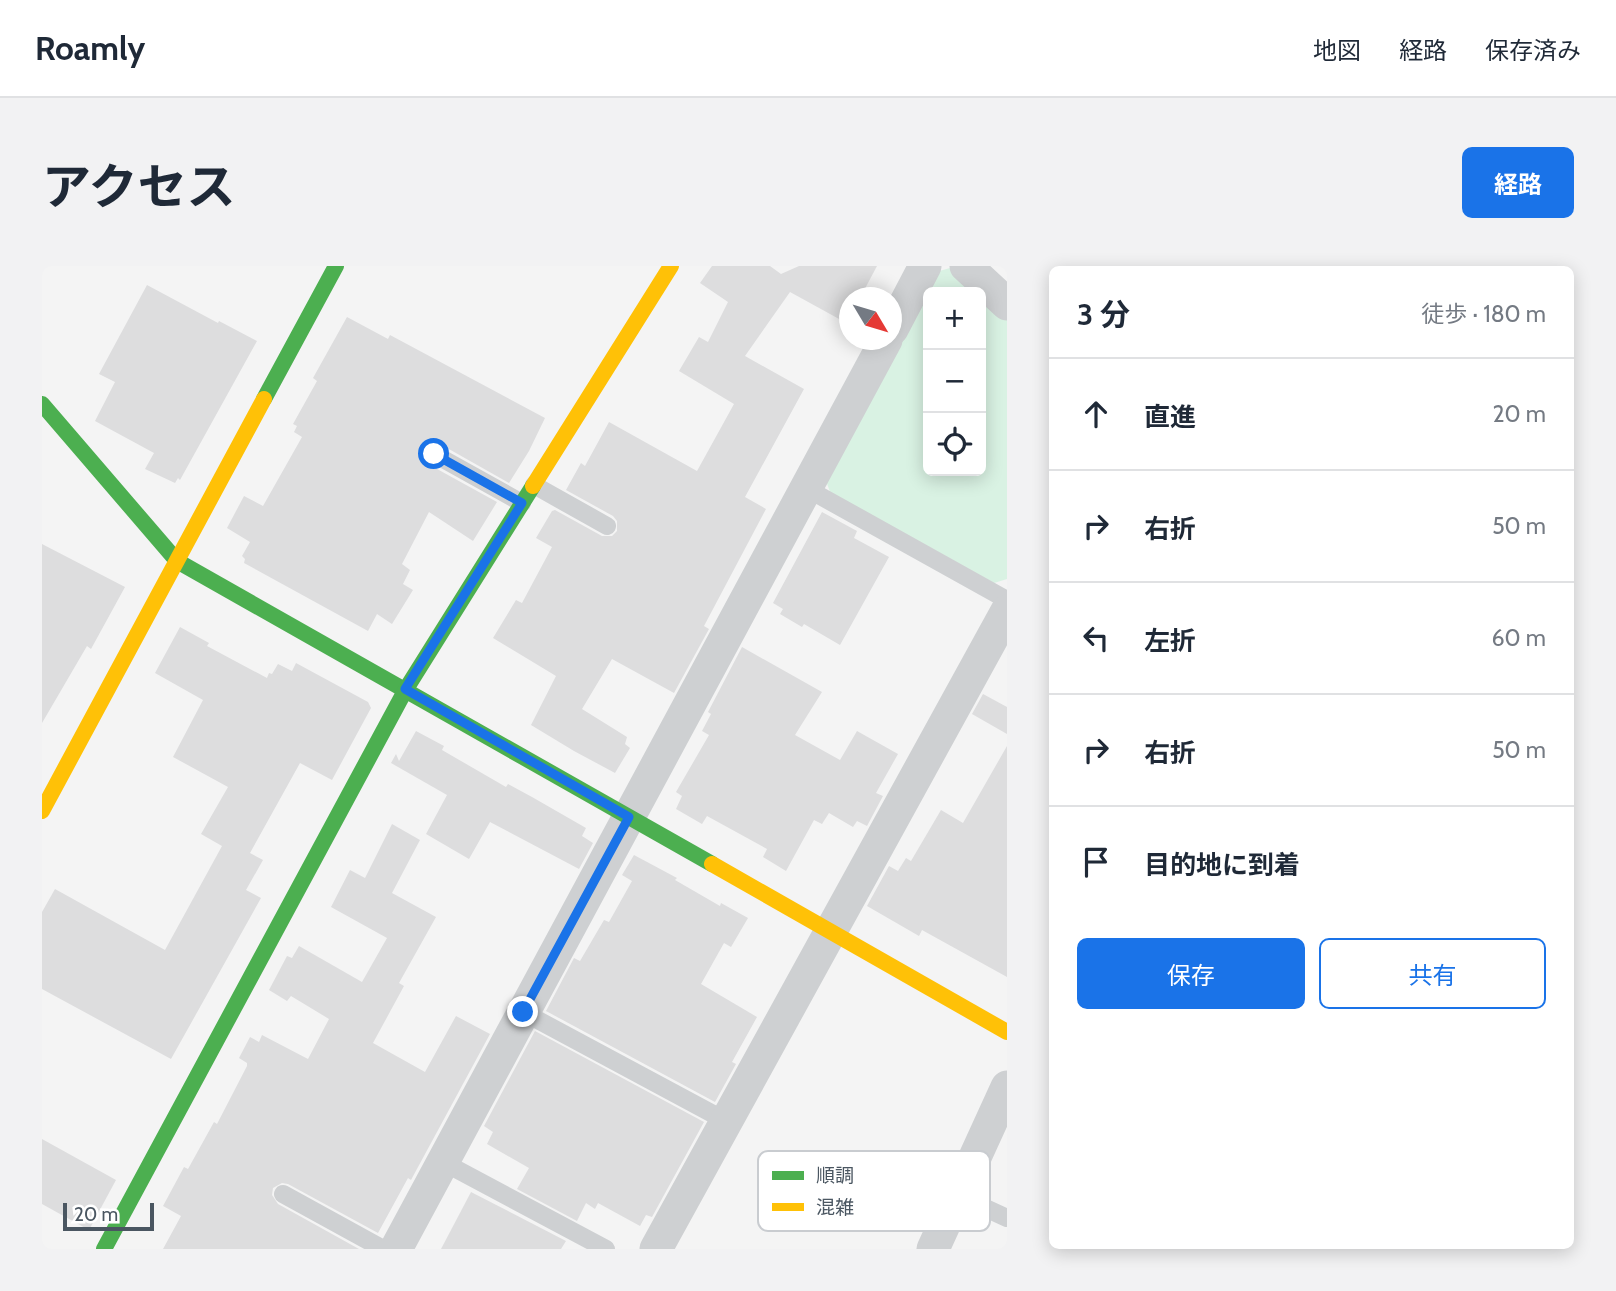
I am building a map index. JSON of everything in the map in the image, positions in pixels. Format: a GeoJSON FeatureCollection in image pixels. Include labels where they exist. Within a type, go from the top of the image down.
{"type":"FeatureCollection","features":[{"type":"Feature","properties":{"kind":"street"},"geometry":{"type":"LineString","coordinates":[[42,811],[336,266]]}},
{"type":"Feature","properties":{"kind":"street"},"geometry":{"type":"LineString","coordinates":[[104,1249],[405,689],[671,266]]}},
{"type":"Feature","properties":{"kind":"street"},"geometry":{"type":"LineString","coordinates":[[902,309],[925,266]]}},
{"type":"Feature","properties":{"kind":"street"},"geometry":{"type":"LineString","coordinates":[[966,266],[1007,303]]}},
{"type":"Feature","properties":{"kind":"street"},"geometry":{"type":"LineString","coordinates":[[396,1249],[881,350]]}},
{"type":"Feature","properties":{"kind":"street"},"geometry":{"type":"LineString","coordinates":[[42,404],[177,561],[1007,1032]]}},
{"type":"Feature","properties":{"kind":"street"},"geometry":{"type":"LineString","coordinates":[[656,1249],[1007,611]]}},
{"type":"Feature","properties":{"kind":"street"},"geometry":{"type":"LineString","coordinates":[[977,1151],[1007,1087]]}},
{"type":"Feature","properties":{"kind":"street"},"geometry":{"type":"LineString","coordinates":[[933,1249],[941,1231]]}},
{"type":"Feature","properties":{"kind":"lane"},"geometry":{"type":"LineString","coordinates":[[434,454],[522,503]]}},
{"type":"Feature","properties":{"kind":"lane"},"geometry":{"type":"LineString","coordinates":[[534,485],[607,526]]}},
{"type":"Feature","properties":{"kind":"lane"},"geometry":{"type":"LineString","coordinates":[[806,488],[1007,600]]}},
{"type":"Feature","properties":{"kind":"lane"},"geometry":{"type":"LineString","coordinates":[[523,1012],[726,1121]]}},
{"type":"Feature","properties":{"kind":"lane"},"geometry":{"type":"LineString","coordinates":[[443,1162],[606,1249]]}},
{"type":"Feature","properties":{"kind":"lane"},"geometry":{"type":"LineString","coordinates":[[283,1194],[383,1249]]}},
{"type":"Feature","properties":{"kind":"lane"},"geometry":{"type":"LineString","coordinates":[[990,1210],[1007,1218]]}},
{"type":"Feature","properties":{"kind":"green space"},"geometry":{"type":"Polygon","coordinates":[[[950,268],[971,287],[928,287],[936,272],[950,268]]]}},
{"type":"Feature","properties":{"kind":"green space"},"geometry":{"type":"Polygon","coordinates":[[[923,296],[923,476],[986,476],[986,301],[1007,320],[1007,579],[994,583],[830,492],[825,478],[894,350],[902,350],[902,335],[923,296]]]}},
{"type":"Feature","properties":{"kind":"building"},"geometry":{"type":"Polygon","coordinates":[[[712,266],[770,266],[781,274],[799,266],[877,266],[866,287],[839,287],[839,319],[790,292],[745,356],[804,389],[745,497],[766,509],[704,626],[709,629],[674,693],[612,659],[582,709],[627,737],[625,744],[630,748],[615,773],[531,725],[556,676],[493,638],[516,600],[522,603],[552,547],[536,538],[552,511],[555,510],[602,536],[612,536],[617,531],[617,521],[613,516],[566,490],[581,463],[585,466],[609,422],[697,471],[734,404],[679,371],[699,337],[708,342],[728,302],[700,283],[712,266]]]}},
{"type":"Feature","properties":{"kind":"building"},"geometry":{"type":"Polygon","coordinates":[[[147,285],[257,341],[180,480],[178,478],[175,483],[145,469],[154,453],[95,421],[115,382],[99,374],[147,285]]]}},
{"type":"Feature","properties":{"kind":"building"},"geometry":{"type":"Polygon","coordinates":[[[347,317],[388,339],[390,335],[545,418],[509,483],[440,444],[433,443],[424,448],[423,455],[428,464],[497,502],[473,541],[429,512],[402,564],[410,570],[403,584],[413,590],[392,624],[377,614],[368,631],[244,563],[242,556],[250,542],[227,528],[244,496],[263,506],[302,437],[294,432],[297,426],[293,424],[317,381],[313,378],[347,317]]]}},
{"type":"Feature","properties":{"kind":"building"},"geometry":{"type":"Polygon","coordinates":[[[822,512],[857,531],[854,538],[889,557],[840,645],[804,624],[802,627],[780,614],[783,609],[773,603],[822,512]]]}},
{"type":"Feature","properties":{"kind":"building"},"geometry":{"type":"Polygon","coordinates":[[[42,544],[125,587],[91,649],[87,646],[42,723],[42,544]]]}},
{"type":"Feature","properties":{"kind":"building"},"geometry":{"type":"Polygon","coordinates":[[[180,627],[209,643],[207,646],[267,678],[278,664],[292,671],[296,663],[368,702],[371,708],[332,780],[300,763],[250,853],[263,860],[246,890],[261,898],[171,1059],[42,989],[42,912],[55,889],[165,950],[222,846],[201,834],[228,787],[173,757],[203,700],[155,673],[180,627]]]}},
{"type":"Feature","properties":{"kind":"building"},"geometry":{"type":"Polygon","coordinates":[[[742,647],[822,692],[795,735],[840,760],[857,731],[898,754],[876,793],[883,796],[867,826],[857,821],[853,827],[829,813],[822,824],[814,820],[786,871],[763,857],[767,849],[707,816],[702,824],[676,809],[682,796],[676,792],[709,735],[702,731],[711,714],[708,712],[742,647]]]}},
{"type":"Feature","properties":{"kind":"building"},"geometry":{"type":"Polygon","coordinates":[[[983,694],[1007,707],[1007,734],[972,714],[983,694]]]}},
{"type":"Feature","properties":{"kind":"building"},"geometry":{"type":"Polygon","coordinates":[[[416,731],[444,746],[442,750],[506,787],[508,784],[586,828],[582,836],[593,843],[579,869],[490,822],[469,859],[426,834],[447,795],[391,763],[396,754],[399,761],[416,731]]]}},
{"type":"Feature","properties":{"kind":"building"},"geometry":{"type":"Polygon","coordinates":[[[1007,746],[1007,977],[922,930],[919,936],[867,906],[889,866],[898,871],[906,858],[911,861],[941,810],[963,823],[1007,746]]]}},
{"type":"Feature","properties":{"kind":"building"},"geometry":{"type":"Polygon","coordinates":[[[392,824],[420,840],[392,893],[436,917],[399,983],[404,986],[373,1043],[425,1072],[456,1016],[490,1034],[411,1180],[408,1178],[378,1233],[288,1184],[282,1183],[273,1188],[272,1195],[278,1204],[359,1249],[163,1249],[181,1216],[163,1206],[184,1167],[188,1169],[214,1122],[217,1124],[247,1066],[247,1063],[239,1058],[250,1037],[259,1042],[262,1035],[308,1059],[329,1019],[291,996],[287,1001],[269,990],[287,956],[292,958],[299,946],[362,982],[387,938],[331,907],[350,870],[365,878],[392,824]]]}},
{"type":"Feature","properties":{"kind":"building"},"geometry":{"type":"Polygon","coordinates":[[[634,855],[677,878],[675,880],[720,906],[721,903],[748,918],[731,947],[724,943],[701,984],[757,1017],[732,1062],[736,1064],[715,1102],[546,1011],[574,958],[580,961],[604,920],[609,922],[632,881],[622,875],[634,855]]]}},
{"type":"Feature","properties":{"kind":"building"},"geometry":{"type":"Polygon","coordinates":[[[535,1031],[704,1122],[652,1217],[646,1215],[640,1226],[598,1203],[595,1209],[586,1203],[577,1221],[517,1189],[529,1168],[487,1144],[493,1132],[484,1126],[535,1031]]]}},
{"type":"Feature","properties":{"kind":"building"},"geometry":{"type":"Polygon","coordinates":[[[42,1139],[116,1180],[89,1230],[42,1204],[42,1139]]]}},
{"type":"Feature","properties":{"kind":"building"},"geometry":{"type":"Polygon","coordinates":[[[471,1192],[566,1241],[561,1249],[441,1249],[471,1192]]]}},
{"type":"Feature","properties":{"kind":"traffic: fast"},"geometry":{"type":"LineString","coordinates":[[264,399],[336,266]]}},
{"type":"Feature","properties":{"kind":"traffic: fast"},"geometry":{"type":"LineString","coordinates":[[42,404],[177,561],[712,864]]}},
{"type":"Feature","properties":{"kind":"traffic: fast"},"geometry":{"type":"LineString","coordinates":[[104,1249],[406,689],[533,486]]}},
{"type":"Feature","properties":{"kind":"traffic: slow"},"geometry":{"type":"LineString","coordinates":[[533,486],[671,266]]}},
{"type":"Feature","properties":{"kind":"traffic: slow"},"geometry":{"type":"LineString","coordinates":[[42,811],[264,399]]}},
{"type":"Feature","properties":{"kind":"traffic: slow"},"geometry":{"type":"LineString","coordinates":[[712,864],[1007,1032]]}},
{"type":"Feature","properties":{"kind":"route"},"geometry":{"type":"LineString","coordinates":[[434,454],[522,503],[405,689],[629,817],[523,1012]]}}]}
